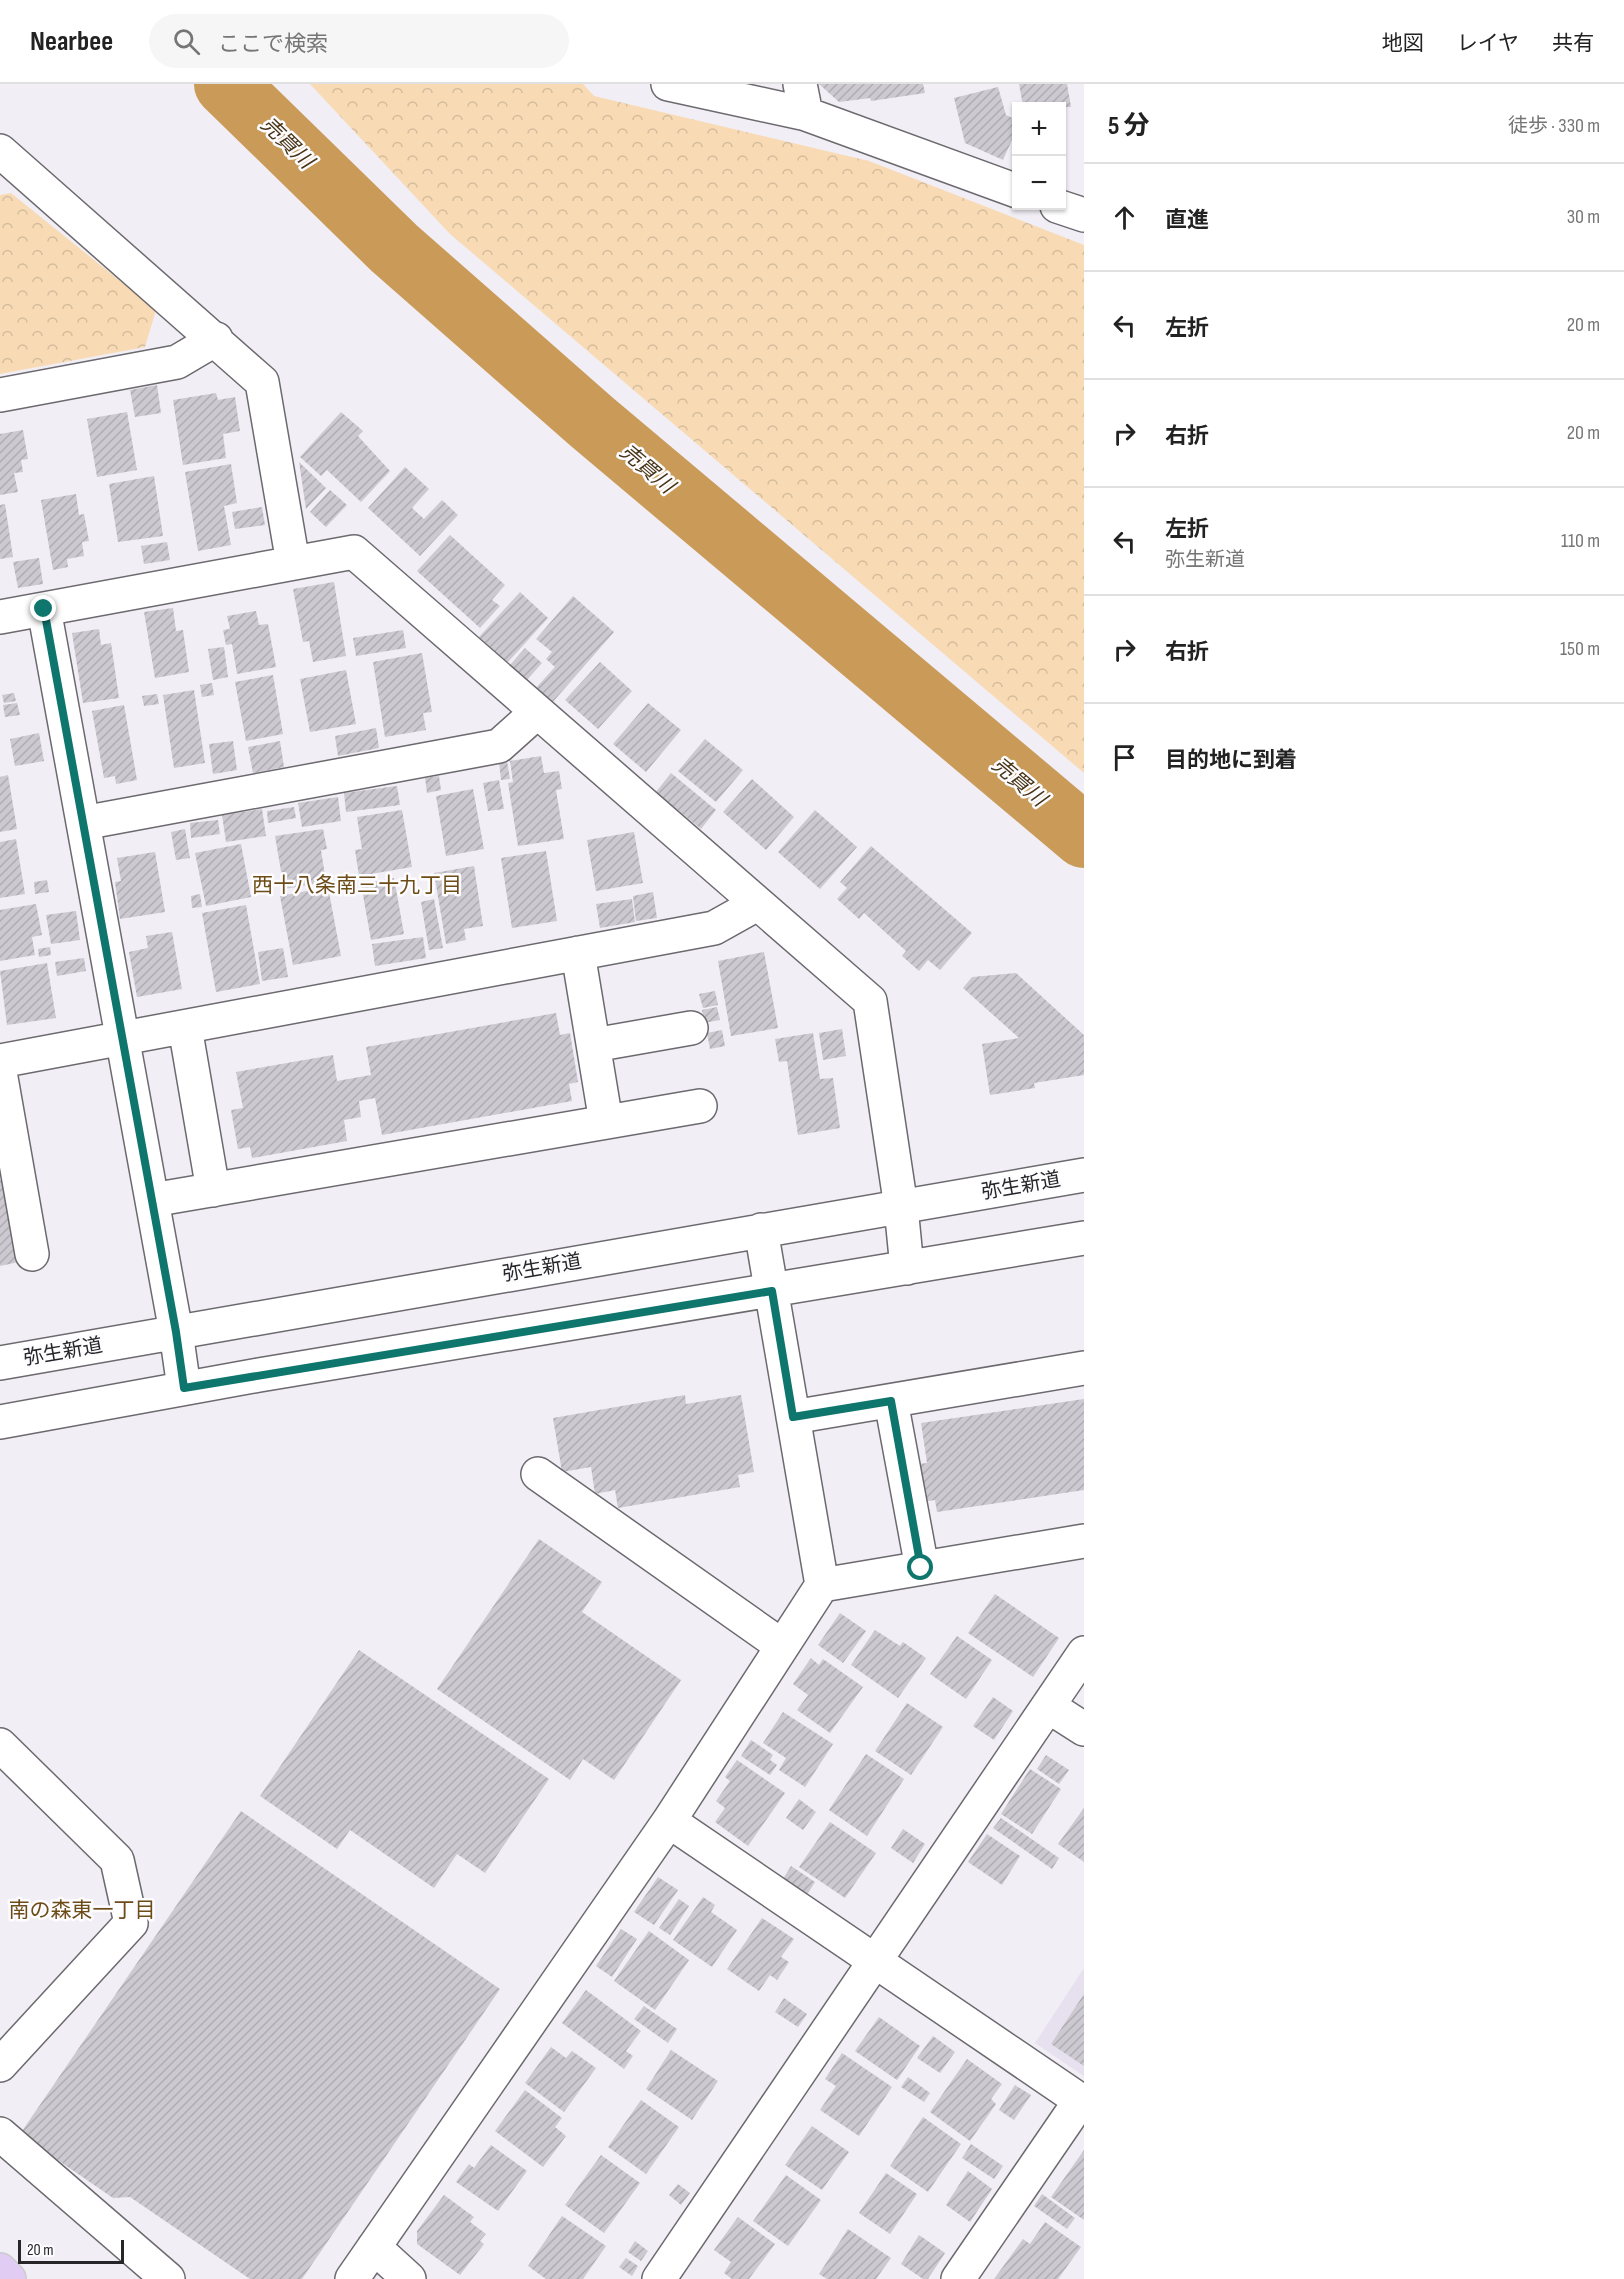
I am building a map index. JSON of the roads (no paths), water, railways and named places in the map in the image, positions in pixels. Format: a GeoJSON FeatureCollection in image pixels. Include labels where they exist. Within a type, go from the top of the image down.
{"type":"FeatureCollection","features":[{"type":"Feature","properties":{"kind":"street"},"geometry":{"type":"LineString","coordinates":[[668,84],[803,99],[1012,189]]}},
{"type":"Feature","properties":{"kind":"street"},"geometry":{"type":"LineString","coordinates":[[5,161],[216,339],[262,381],[293,563]]}},
{"type":"Feature","properties":{"kind":"street"},"geometry":{"type":"LineString","coordinates":[[1066,209],[1084,215]]}},
{"type":"Feature","properties":{"kind":"street"},"geometry":{"type":"LineString","coordinates":[[0,395],[177,362],[216,339]]}},
{"type":"Feature","properties":{"kind":"street"},"geometry":{"type":"LineString","coordinates":[[0,617],[354,552],[870,1001],[901,1207],[907,1268]]}},
{"type":"Feature","properties":{"kind":"street"},"geometry":{"type":"LineString","coordinates":[[44,609],[176,1332],[184,1388]]}},
{"type":"Feature","properties":{"kind":"street"},"geometry":{"type":"LineString","coordinates":[[83,823],[500,746],[537,712]]}},
{"type":"Feature","properties":{"kind":"street"},"geometry":{"type":"LineString","coordinates":[[0,1061],[714,928],[757,904]]}},
{"type":"Feature","properties":{"kind":"street"},"geometry":{"type":"LineString","coordinates":[[578,953],[606,1122]]}},
{"type":"Feature","properties":{"kind":"street"},"geometry":{"type":"LineString","coordinates":[[185,1027],[213,1190]]}},
{"type":"Feature","properties":{"kind":"street"},"geometry":{"type":"LineString","coordinates":[[594,1045],[691,1028]]}},
{"type":"Feature","properties":{"kind":"street"},"geometry":{"type":"LineString","coordinates":[[0,1072],[32,1254]]}},
{"type":"Feature","properties":{"kind":"street"},"geometry":{"type":"LineString","coordinates":[[152,1200],[700,1106]]}},
{"type":"Feature","properties":{"kind":"street","name":"弥生新道"},"geometry":{"type":"LineString","coordinates":[[0,1363],[1084,1175]]}},
{"type":"Feature","properties":{"kind":"street"},"geometry":{"type":"LineString","coordinates":[[352,2279],[669,1821],[822,1585],[761,1230]]}},
{"type":"Feature","properties":{"kind":"street"},"geometry":{"type":"LineString","coordinates":[[0,1422],[184,1388],[1084,1238]]}},
{"type":"Feature","properties":{"kind":"street"},"geometry":{"type":"LineString","coordinates":[[793,1417],[1084,1368]]}},
{"type":"Feature","properties":{"kind":"street"},"geometry":{"type":"LineString","coordinates":[[891,1401],[921,1568]]}},
{"type":"Feature","properties":{"kind":"street"},"geometry":{"type":"LineString","coordinates":[[538,1474],[782,1646]]}},
{"type":"Feature","properties":{"kind":"street"},"geometry":{"type":"LineString","coordinates":[[822,1585],[1084,1541]]}},
{"type":"Feature","properties":{"kind":"street"},"geometry":{"type":"LineString","coordinates":[[659,2279],[876,1963],[1084,1653]]}},
{"type":"Feature","properties":{"kind":"street"},"geometry":{"type":"LineString","coordinates":[[1048,1706],[1084,1729]]}},
{"type":"Feature","properties":{"kind":"street"},"geometry":{"type":"LineString","coordinates":[[0,1745],[117,1860],[131,1923],[0,2065]]}},
{"type":"Feature","properties":{"kind":"street"},"geometry":{"type":"LineString","coordinates":[[669,1821],[1082,2102],[958,2279]]}},
{"type":"Feature","properties":{"kind":"street"},"geometry":{"type":"LineString","coordinates":[[0,2134],[168,2279]]}},
{"type":"Feature","properties":{"kind":"street"},"geometry":{"type":"LineString","coordinates":[[374,2247],[409,2279]]}},
{"type":"Feature","properties":{"kind":"waterway","name":"売買川"},"geometry":{"type":"LineString","coordinates":[[226,84],[394,248],[592,422],[1084,836]]}},
{"type":"Feature","properties":{"kind":"district","name":"西十八条南三十九丁目"},"geometry":{"type":"Point","coordinates":[357,885]}},
{"type":"Feature","properties":{"kind":"district","name":"南の森東一丁目"},"geometry":{"type":"Point","coordinates":[82,1910]}}]}
